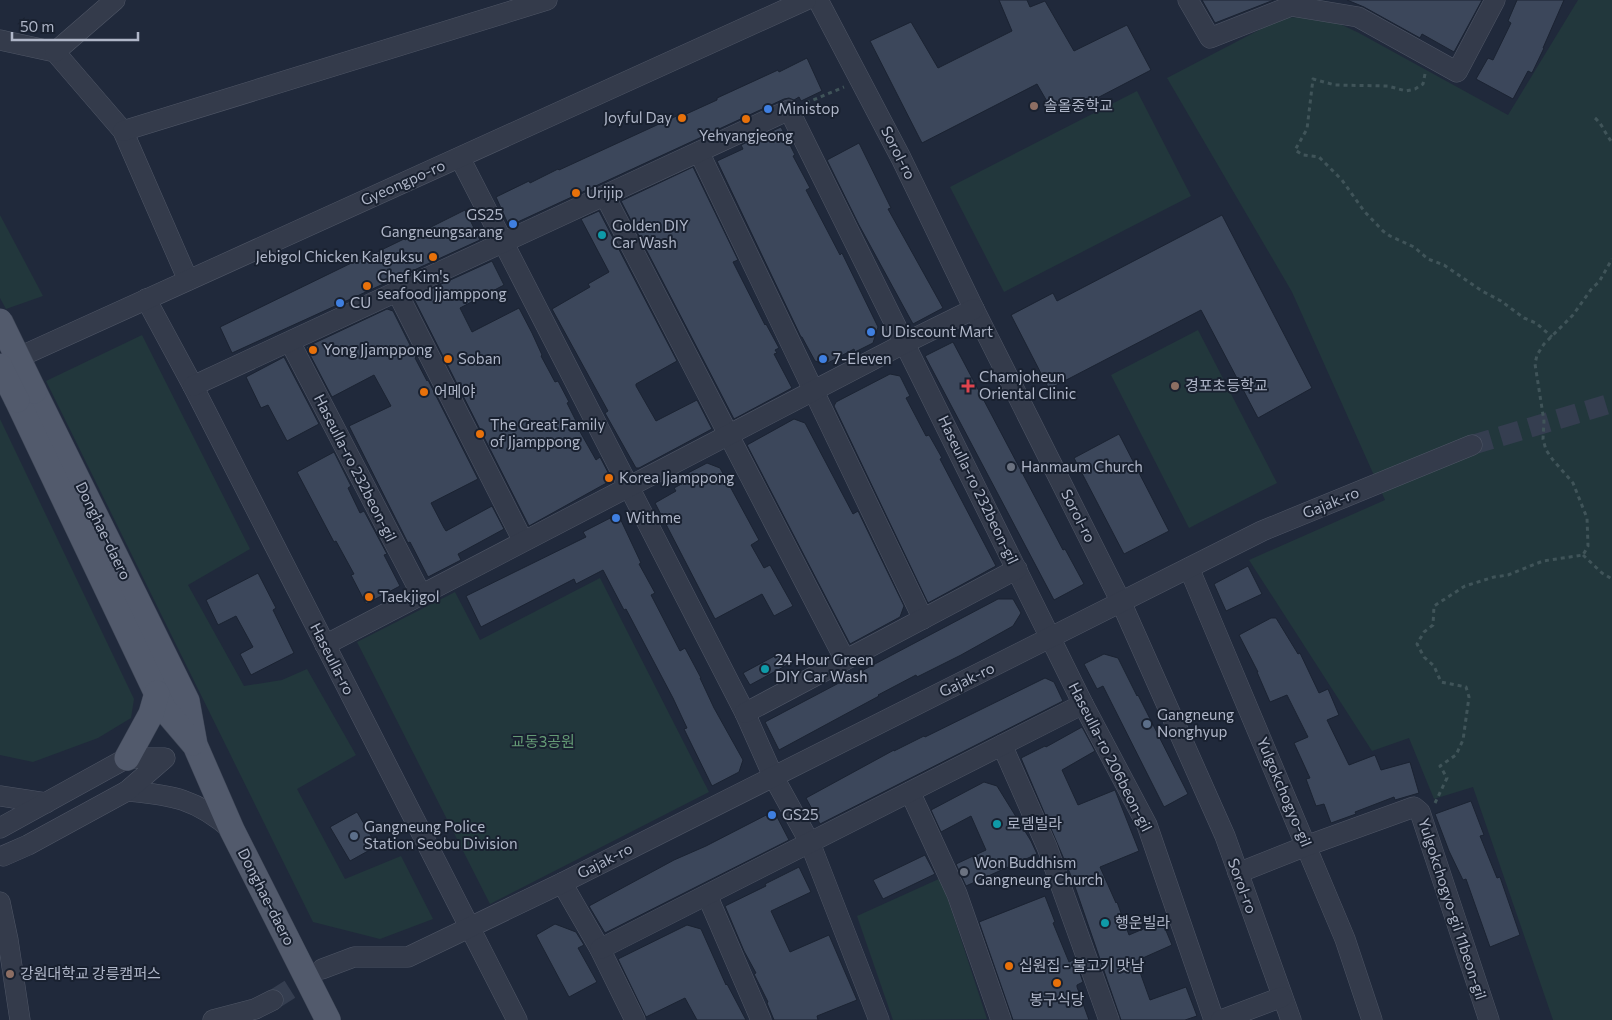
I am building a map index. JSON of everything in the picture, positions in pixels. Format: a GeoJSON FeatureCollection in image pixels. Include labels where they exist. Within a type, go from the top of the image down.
{"type":"FeatureCollection","features":[{"type":"Feature","properties":{"kind":"main road","name":"Donghae-daero"},"geometry":{"type":"LineString","coordinates":[[0,321],[26,396],[164,709],[195,745]]}},
{"type":"Feature","properties":{"kind":"main road","name":"Donghae-daero"},"geometry":{"type":"LineString","coordinates":[[0,366],[26,396],[187,701],[195,745],[232,830],[328,1020]]}},
{"type":"Feature","properties":{"kind":"main road"},"geometry":{"type":"LineString","coordinates":[[127,758],[151,714],[157,693]]}},
{"type":"Feature","properties":{"kind":"street"},"geometry":{"type":"LineString","coordinates":[[54,52],[115,0]]}},
{"type":"Feature","properties":{"kind":"street"},"geometry":{"type":"LineString","coordinates":[[123,131],[547,0]]}},
{"type":"Feature","properties":{"kind":"street","name":"Gyeongpo-ro"},"geometry":{"type":"LineString","coordinates":[[0,366],[806,0]]}},
{"type":"Feature","properties":{"kind":"street","name":"Sorol-ro"},"geometry":{"type":"LineString","coordinates":[[818,0],[901,158],[974,309],[1121,602],[1225,836],[1290,1020]]}},
{"type":"Feature","properties":{"kind":"street"},"geometry":{"type":"LineString","coordinates":[[1188,0],[1210,38],[1292,6],[1358,17],[1457,72],[1495,0]]}},
{"type":"Feature","properties":{"kind":"street"},"geometry":{"type":"LineString","coordinates":[[0,40],[54,52],[123,131],[188,280]]}},
{"type":"Feature","properties":{"kind":"street"},"geometry":{"type":"LineString","coordinates":[[192,386],[789,110]]}},
{"type":"Feature","properties":{"kind":"street","name":"Haseulla-ro 232beon-gil"},"geometry":{"type":"LineString","coordinates":[[789,110],[1051,638]]}},
{"type":"Feature","properties":{"kind":"street"},"geometry":{"type":"LineString","coordinates":[[699,152],[923,619]]}},
{"type":"Feature","properties":{"kind":"street"},"geometry":{"type":"LineString","coordinates":[[460,158],[745,713],[773,776],[810,843],[879,1020]]}},
{"type":"Feature","properties":{"kind":"street"},"geometry":{"type":"LineString","coordinates":[[605,196],[845,660]]}},
{"type":"Feature","properties":{"kind":"street"},"geometry":{"type":"LineString","coordinates":[[397,292],[523,541]]}},
{"type":"Feature","properties":{"kind":"street","name":"Haseulla-ro"},"geometry":{"type":"LineString","coordinates":[[146,299],[517,1020]]}},
{"type":"Feature","properties":{"kind":"street"},"geometry":{"type":"LineString","coordinates":[[324,645],[814,390],[974,309]]}},
{"type":"Feature","properties":{"kind":"street","name":"Haseulla-ro 232beon-gil"},"geometry":{"type":"LineString","coordinates":[[290,342],[421,594]]}},
{"type":"Feature","properties":{"kind":"street","name":"Gajak-ro"},"geometry":{"type":"LineString","coordinates":[[322,968],[354,957],[408,958],[562,884],[1262,531],[1472,445]]}},
{"type":"Feature","properties":{"kind":"street","name":"Yulgokchogyo-gil"},"geometry":{"type":"LineString","coordinates":[[1189,568],[1345,939],[1372,1020]]}},
{"type":"Feature","properties":{"kind":"street"},"geometry":{"type":"LineString","coordinates":[[745,713],[1017,569]]}},
{"type":"Feature","properties":{"kind":"street","name":"Haseulla-ro 206beon-gil"},"geometry":{"type":"LineString","coordinates":[[1051,638],[1083,704],[1147,825],[1214,1020]]}},
{"type":"Feature","properties":{"kind":"street"},"geometry":{"type":"LineString","coordinates":[[600,949],[1083,704]]}},
{"type":"Feature","properties":{"kind":"street"},"geometry":{"type":"LineString","coordinates":[[1,854],[28,846],[127,791],[165,758],[195,745]]}},
{"type":"Feature","properties":{"kind":"street"},"geometry":{"type":"LineString","coordinates":[[1002,745],[1047,847],[1109,1020]]}},
{"type":"Feature","properties":{"kind":"street"},"geometry":{"type":"LineString","coordinates":[[0,828],[127,758],[165,758]]}},
{"type":"Feature","properties":{"kind":"street"},"geometry":{"type":"LineString","coordinates":[[127,791],[161,794],[195,804],[232,830]]}},
{"type":"Feature","properties":{"kind":"street"},"geometry":{"type":"LineString","coordinates":[[910,792],[957,894],[1001,1020]]}},
{"type":"Feature","properties":{"kind":"street"},"geometry":{"type":"LineString","coordinates":[[0,796],[46,803]]}},
{"type":"Feature","properties":{"kind":"street","name":"Yulgokchogyo-gil 11beon-gil"},"geometry":{"type":"LineString","coordinates":[[1238,873],[1414,807],[1420,812],[1489,1020]]}},
{"type":"Feature","properties":{"kind":"street"},"geometry":{"type":"LineString","coordinates":[[562,884],[600,949],[635,1020]]}},
{"type":"Feature","properties":{"kind":"street"},"geometry":{"type":"LineString","coordinates":[[707,895],[761,1020]]}},
{"type":"Feature","properties":{"kind":"street"},"geometry":{"type":"LineString","coordinates":[[0,902],[8,940],[20,1020]]}},
{"type":"Feature","properties":{"kind":"street"},"geometry":{"type":"LineString","coordinates":[[1221,1020],[1282,997]]}},
{"type":"Feature","properties":{"kind":"street"},"geometry":{"type":"LineString","coordinates":[[213,1020],[256,1009],[273,1000]]}},
{"type":"Feature","properties":{"kind":"path"},"geometry":{"type":"LineString","coordinates":[[1421,51],[1425,74],[1422,84],[1415,89],[1406,91],[1388,86],[1355,84],[1342,86],[1313,80],[1307,129],[1295,150],[1303,155],[1319,157],[1342,180],[1373,222],[1390,236],[1414,247],[1428,259],[1444,265],[1524,318],[1536,323],[1552,337]]}},
{"type":"Feature","properties":{"kind":"path"},"geometry":{"type":"LineString","coordinates":[[789,110],[860,81]]}},
{"type":"Feature","properties":{"kind":"path"},"geometry":{"type":"LineString","coordinates":[[1595,118],[1601,123],[1612,142]]}},
{"type":"Feature","properties":{"kind":"path"},"geometry":{"type":"LineString","coordinates":[[1420,812],[1434,804],[1447,778],[1440,766],[1450,761],[1460,748],[1463,740],[1469,697],[1466,688],[1441,682],[1434,666],[1424,657],[1417,644],[1424,632],[1434,625],[1434,606],[1465,586],[1494,577],[1508,575],[1544,561],[1582,555],[1588,546],[1587,518],[1574,483],[1546,450],[1543,439],[1544,421],[1534,364],[1544,344],[1573,315],[1598,282],[1612,259]]}},
{"type":"Feature","properties":{"kind":"path"},"geometry":{"type":"LineString","coordinates":[[1582,555],[1602,574],[1612,579]]}},
{"type":"Feature","properties":{"kind":"green space"},"geometry":{"type":"Polygon","coordinates":[[[1578,0],[1612,0],[1612,1020],[1553,1020],[1473,787],[1434,799],[1409,738],[1372,751],[1249,560],[1385,500],[1292,292],[1167,78],[1282,18],[1323,16],[1359,33],[1508,115],[1578,0]]]}},
{"type":"Feature","properties":{"kind":"green space"},"geometry":{"type":"Polygon","coordinates":[[[1137,91],[1191,196],[1004,292],[950,187],[1137,91]]]}},
{"type":"Feature","properties":{"kind":"green space"},"geometry":{"type":"Polygon","coordinates":[[[0,215],[43,296],[6,309],[0,298],[0,215]]]}},
{"type":"Feature","properties":{"kind":"green space"},"geometry":{"type":"Polygon","coordinates":[[[1198,330],[1277,483],[1189,528],[1111,375],[1198,330]]]}},
{"type":"Feature","properties":{"kind":"green space"},"geometry":{"type":"Polygon","coordinates":[[[142,335],[250,549],[188,585],[244,686],[282,680],[307,669],[356,755],[297,789],[345,879],[401,856],[433,919],[380,939],[313,922],[46,381],[142,335]]]}},
{"type":"Feature","properties":{"kind":"green space"},"geometry":{"type":"Polygon","coordinates":[[[0,419],[134,699],[131,718],[98,738],[33,762],[0,755],[0,419]]]}},
{"type":"Feature","properties":{"kind":"green space","name":"교동3공원"},"geometry":{"type":"Polygon","coordinates":[[[600,578],[709,792],[490,904],[357,642],[455,592],[480,640],[600,578]]]}},
{"type":"Feature","properties":{"kind":"green space"},"geometry":{"type":"Polygon","coordinates":[[[941,878],[987,1019],[893,1020],[857,916],[941,878]]]}},
{"type":"Feature","properties":{"kind":"building"},"geometry":{"type":"Polygon","coordinates":[[[999,0],[1027,0],[1030,7],[1045,1],[1074,51],[1127,25],[1151,70],[1078,108],[1075,101],[1052,110],[1037,84],[922,143],[870,41],[911,22],[938,68],[1012,31],[999,0]]]}},
{"type":"Feature","properties":{"kind":"building"},"geometry":{"type":"Polygon","coordinates":[[[1202,0],[1274,0],[1215,23],[1202,0]]]}},
{"type":"Feature","properties":{"kind":"building"},"geometry":{"type":"Polygon","coordinates":[[[1347,0],[1482,0],[1454,52],[1422,34],[1420,38],[1364,7],[1347,0]]]}},
{"type":"Feature","properties":{"kind":"building"},"geometry":{"type":"Polygon","coordinates":[[[1517,0],[1564,0],[1532,73],[1528,71],[1513,99],[1476,79],[1488,58],[1493,60],[1511,23],[1508,21],[1517,0]]]}},
{"type":"Feature","properties":{"kind":"building"},"geometry":{"type":"Polygon","coordinates":[[[807,58],[822,91],[801,101],[799,97],[794,100],[784,99],[509,226],[496,197],[683,113],[684,115],[717,100],[717,98],[807,58]]]}},
{"type":"Feature","properties":{"kind":"building"},"geometry":{"type":"Polygon","coordinates":[[[781,127],[795,155],[793,156],[810,188],[806,190],[840,255],[842,253],[878,327],[873,343],[855,352],[854,349],[826,364],[815,361],[801,337],[717,161],[743,149],[741,145],[781,127]]]}},
{"type":"Feature","properties":{"kind":"building"},"geometry":{"type":"Polygon","coordinates":[[[859,143],[891,208],[888,209],[943,308],[913,324],[859,225],[827,160],[859,143]]]}},
{"type":"Feature","properties":{"kind":"building"},"geometry":{"type":"Polygon","coordinates":[[[693,167],[738,260],[733,262],[779,348],[775,350],[777,353],[774,354],[792,388],[734,419],[621,201],[693,167]]]}},
{"type":"Feature","properties":{"kind":"building"},"geometry":{"type":"Polygon","coordinates":[[[465,210],[480,240],[232,353],[220,327],[465,210]]]}},
{"type":"Feature","properties":{"kind":"building"},"geometry":{"type":"Polygon","coordinates":[[[599,211],[677,361],[636,384],[636,386],[656,421],[697,400],[712,429],[639,468],[636,468],[605,413],[608,411],[552,309],[590,287],[588,284],[609,272],[581,219],[599,211]]]}},
{"type":"Feature","properties":{"kind":"building"},"geometry":{"type":"Polygon","coordinates":[[[1222,215],[1312,388],[1258,418],[1201,310],[1049,389],[1011,315],[1053,293],[1057,301],[1222,215]]]}},
{"type":"Feature","properties":{"kind":"building"},"geometry":{"type":"Polygon","coordinates":[[[492,261],[504,285],[460,308],[472,332],[519,308],[541,356],[555,382],[558,381],[569,402],[567,403],[579,430],[596,460],[600,457],[612,480],[529,526],[413,297],[492,261]]]}},
{"type":"Feature","properties":{"kind":"building"},"geometry":{"type":"Polygon","coordinates":[[[387,309],[393,311],[415,358],[478,479],[431,503],[444,528],[446,531],[492,506],[504,529],[458,554],[461,560],[428,577],[410,542],[408,543],[349,426],[391,406],[374,375],[332,397],[306,347],[387,309]]]}},
{"type":"Feature","properties":{"kind":"building"},"geometry":{"type":"Polygon","coordinates":[[[953,342],[1063,550],[1065,549],[1084,584],[1054,600],[925,356],[953,342]]]}},
{"type":"Feature","properties":{"kind":"building"},"geometry":{"type":"Polygon","coordinates":[[[284,357],[319,424],[287,441],[268,405],[261,408],[246,377],[284,357]]]}},
{"type":"Feature","properties":{"kind":"building"},"geometry":{"type":"Polygon","coordinates":[[[890,374],[900,376],[910,396],[906,398],[926,436],[929,435],[942,458],[940,459],[996,566],[928,603],[834,406],[836,402],[890,374]]]}},
{"type":"Feature","properties":{"kind":"building"},"geometry":{"type":"Polygon","coordinates":[[[794,419],[805,423],[853,514],[858,511],[904,606],[900,617],[850,644],[747,445],[794,419]]]}},
{"type":"Feature","properties":{"kind":"building"},"geometry":{"type":"Polygon","coordinates":[[[1119,434],[1169,531],[1124,554],[1074,458],[1119,434]]]}},
{"type":"Feature","properties":{"kind":"building"},"geometry":{"type":"Polygon","coordinates":[[[334,452],[351,486],[348,488],[360,513],[364,511],[387,554],[384,555],[400,586],[366,604],[351,575],[354,574],[336,541],[334,542],[297,472],[334,452]]]}},
{"type":"Feature","properties":{"kind":"building"},"geometry":{"type":"Polygon","coordinates":[[[707,463],[720,468],[759,540],[751,545],[764,568],[770,565],[793,606],[774,616],[762,594],[715,619],[655,503],[676,491],[674,488],[689,480],[686,474],[707,463]]]}},
{"type":"Feature","properties":{"kind":"building"},"geometry":{"type":"Polygon","coordinates":[[[618,514],[641,563],[639,564],[655,593],[651,595],[680,651],[685,648],[714,708],[743,760],[739,772],[712,786],[684,729],[687,728],[673,698],[603,570],[576,584],[574,579],[481,627],[466,596],[586,537],[583,532],[618,514]]]}},
{"type":"Feature","properties":{"kind":"building"},"geometry":{"type":"Polygon","coordinates":[[[1248,566],[1262,594],[1226,611],[1214,584],[1248,566]]]}},
{"type":"Feature","properties":{"kind":"building"},"geometry":{"type":"Polygon","coordinates":[[[258,573],[276,608],[273,610],[294,653],[251,675],[240,654],[253,647],[236,616],[218,625],[206,600],[258,573]]]}},
{"type":"Feature","properties":{"kind":"building"},"geometry":{"type":"Polygon","coordinates":[[[998,599],[1013,599],[1021,613],[1013,626],[961,655],[917,677],[916,675],[878,695],[779,750],[765,722],[998,599]]]}},
{"type":"Feature","properties":{"kind":"building"},"geometry":{"type":"Polygon","coordinates":[[[1271,618],[1276,618],[1298,654],[1300,653],[1319,693],[1328,689],[1339,715],[1327,720],[1349,765],[1375,755],[1381,770],[1410,762],[1419,793],[1395,800],[1394,797],[1331,823],[1324,804],[1316,806],[1306,779],[1310,778],[1294,743],[1308,737],[1287,695],[1270,702],[1258,672],[1239,635],[1271,618]]]}},
{"type":"Feature","properties":{"kind":"building","name":"24 Hour Green DIY Car Wash"},"geometry":{"type":"Polygon","coordinates":[[[780,653],[787,665],[750,685],[743,673],[780,653]]]}},
{"type":"Feature","properties":{"kind":"building"},"geometry":{"type":"Polygon","coordinates":[[[1104,654],[1118,658],[1188,794],[1164,807],[1103,686],[1097,689],[1084,664],[1104,654]]]}},
{"type":"Feature","properties":{"kind":"building"},"geometry":{"type":"Polygon","coordinates":[[[1045,678],[1054,682],[1063,701],[820,824],[806,798],[894,750],[925,737],[1045,678]]]}},
{"type":"Feature","properties":{"kind":"building"},"geometry":{"type":"Polygon","coordinates":[[[1082,727],[1095,751],[1062,770],[1078,805],[1115,790],[1139,851],[1100,867],[1117,902],[1129,935],[1162,921],[1172,945],[1136,961],[1150,1000],[1186,987],[1197,1016],[1185,1020],[1121,1020],[1072,878],[1021,758],[1046,747],[1082,727]]]}},
{"type":"Feature","properties":{"kind":"building"},"geometry":{"type":"Polygon","coordinates":[[[984,782],[997,786],[1037,854],[966,886],[956,864],[986,850],[971,816],[941,832],[931,810],[984,782]]]}},
{"type":"Feature","properties":{"kind":"building"},"geometry":{"type":"Polygon","coordinates":[[[1471,801],[1484,835],[1480,836],[1497,878],[1500,877],[1520,935],[1490,947],[1466,879],[1463,880],[1449,851],[1435,814],[1471,801]]]}},
{"type":"Feature","properties":{"kind":"building"},"geometry":{"type":"Polygon","coordinates":[[[774,811],[789,840],[605,933],[589,906],[674,860],[706,846],[774,811]]]}},
{"type":"Feature","properties":{"kind":"building","name":"Gangneung Police Station Seobu Division"},"geometry":{"type":"Polygon","coordinates":[[[357,812],[377,846],[350,861],[330,827],[357,812]]]}},
{"type":"Feature","properties":{"kind":"building"},"geometry":{"type":"Polygon","coordinates":[[[925,855],[935,874],[883,899],[873,880],[925,855]]]}},
{"type":"Feature","properties":{"kind":"building"},"geometry":{"type":"Polygon","coordinates":[[[799,867],[811,892],[771,911],[790,952],[829,935],[857,1000],[817,1016],[818,1020],[774,1020],[768,1002],[754,974],[756,973],[744,951],[725,906],[799,867]]]}},
{"type":"Feature","properties":{"kind":"building"},"geometry":{"type":"Polygon","coordinates":[[[1045,896],[1055,922],[1053,923],[1069,962],[1075,959],[1083,982],[1077,985],[1077,987],[1089,1020],[1013,1020],[979,922],[1045,896]]]}},
{"type":"Feature","properties":{"kind":"building"},"geometry":{"type":"Polygon","coordinates":[[[555,924],[576,932],[584,945],[578,948],[597,982],[569,997],[536,935],[555,924]]]}},
{"type":"Feature","properties":{"kind":"building"},"geometry":{"type":"Polygon","coordinates":[[[687,925],[701,929],[726,985],[746,1020],[697,1020],[685,998],[646,1017],[618,959],[687,925]]]}},
{"type":"Feature","properties":{"kind":"tunnel"},"geometry":{"type":"LineString","coordinates":[[1472,445],[1612,403]]}},
{"type":"Feature","properties":{"kind":"tunnel"},"geometry":{"type":"LineString","coordinates":[[273,1000],[319,971]]}},
{"type":"Feature","properties":{"kind":"place","name":"솔올중학교"},"geometry":{"type":"Point","coordinates":[1034,106]}},
{"type":"Feature","properties":{"kind":"place","name":"Ministop"},"geometry":{"type":"Point","coordinates":[768,109]}},
{"type":"Feature","properties":{"kind":"place","name":"Joyful Day"},"geometry":{"type":"Point","coordinates":[682,118]}},
{"type":"Feature","properties":{"kind":"place","name":"Yehyangjeong"},"geometry":{"type":"Point","coordinates":[746,119]}},
{"type":"Feature","properties":{"kind":"place","name":"Urijip"},"geometry":{"type":"Point","coordinates":[576,193]}},
{"type":"Feature","properties":{"kind":"place","name":"GS25 Gangneungsarang"},"geometry":{"type":"Point","coordinates":[513,224]}},
{"type":"Feature","properties":{"kind":"place","name":"Golden DIY Car Wash"},"geometry":{"type":"Point","coordinates":[602,235]}},
{"type":"Feature","properties":{"kind":"place","name":"Jebigol Chicken Kalguksu"},"geometry":{"type":"Point","coordinates":[433,257]}},
{"type":"Feature","properties":{"kind":"place","name":"Chef Kim's seafood jjamppong"},"geometry":{"type":"Point","coordinates":[367,286]}},
{"type":"Feature","properties":{"kind":"place","name":"CU"},"geometry":{"type":"Point","coordinates":[340,303]}},
{"type":"Feature","properties":{"kind":"place","name":"U Discount Mart"},"geometry":{"type":"Point","coordinates":[871,332]}},
{"type":"Feature","properties":{"kind":"place","name":"Yong Jjamppong"},"geometry":{"type":"Point","coordinates":[313,350]}},
{"type":"Feature","properties":{"kind":"place","name":"Soban"},"geometry":{"type":"Point","coordinates":[448,359]}},
{"type":"Feature","properties":{"kind":"place","name":"7-Eleven"},"geometry":{"type":"Point","coordinates":[823,359]}},
{"type":"Feature","properties":{"kind":"place","name":"Chamjoheun Oriental Clinic"},"geometry":{"type":"Point","coordinates":[968,386]}},
{"type":"Feature","properties":{"kind":"place","name":"경포초등학교"},"geometry":{"type":"Point","coordinates":[1175,386]}},
{"type":"Feature","properties":{"kind":"place","name":"어메야"},"geometry":{"type":"Point","coordinates":[424,392]}},
{"type":"Feature","properties":{"kind":"place","name":"The Great Family of Jjamppong"},"geometry":{"type":"Point","coordinates":[480,434]}},
{"type":"Feature","properties":{"kind":"place","name":"Hanmaum Church"},"geometry":{"type":"Point","coordinates":[1011,467]}},
{"type":"Feature","properties":{"kind":"place","name":"Korea Jjamppong"},"geometry":{"type":"Point","coordinates":[609,478]}},
{"type":"Feature","properties":{"kind":"place","name":"Withme"},"geometry":{"type":"Point","coordinates":[616,518]}},
{"type":"Feature","properties":{"kind":"place","name":"Taekjigol"},"geometry":{"type":"Point","coordinates":[369,597]}},
{"type":"Feature","properties":{"kind":"place","name":"24 Hour Green DIY Car Wash"},"geometry":{"type":"Point","coordinates":[765,669]}},
{"type":"Feature","properties":{"kind":"place","name":"Gangneung Nonghyup"},"geometry":{"type":"Point","coordinates":[1147,724]}},
{"type":"Feature","properties":{"kind":"place","name":"GS25"},"geometry":{"type":"Point","coordinates":[772,815]}},
{"type":"Feature","properties":{"kind":"place","name":"로뎀빌라"},"geometry":{"type":"Point","coordinates":[997,824]}},
{"type":"Feature","properties":{"kind":"place","name":"Gangneung Police Station Seobu Division"},"geometry":{"type":"Point","coordinates":[354,836]}},
{"type":"Feature","properties":{"kind":"place","name":"Won Buddhism Gangneung Church"},"geometry":{"type":"Point","coordinates":[964,872]}},
{"type":"Feature","properties":{"kind":"place","name":"행운빌라"},"geometry":{"type":"Point","coordinates":[1105,923]}},
{"type":"Feature","properties":{"kind":"place","name":"십원집 - 불고기 맛남"},"geometry":{"type":"Point","coordinates":[1009,966]}},
{"type":"Feature","properties":{"kind":"place","name":"강원대학교 강릉캠퍼스"},"geometry":{"type":"Point","coordinates":[10,974]}},
{"type":"Feature","properties":{"kind":"place","name":"봉구식당"},"geometry":{"type":"Point","coordinates":[1057,983]}}]}
